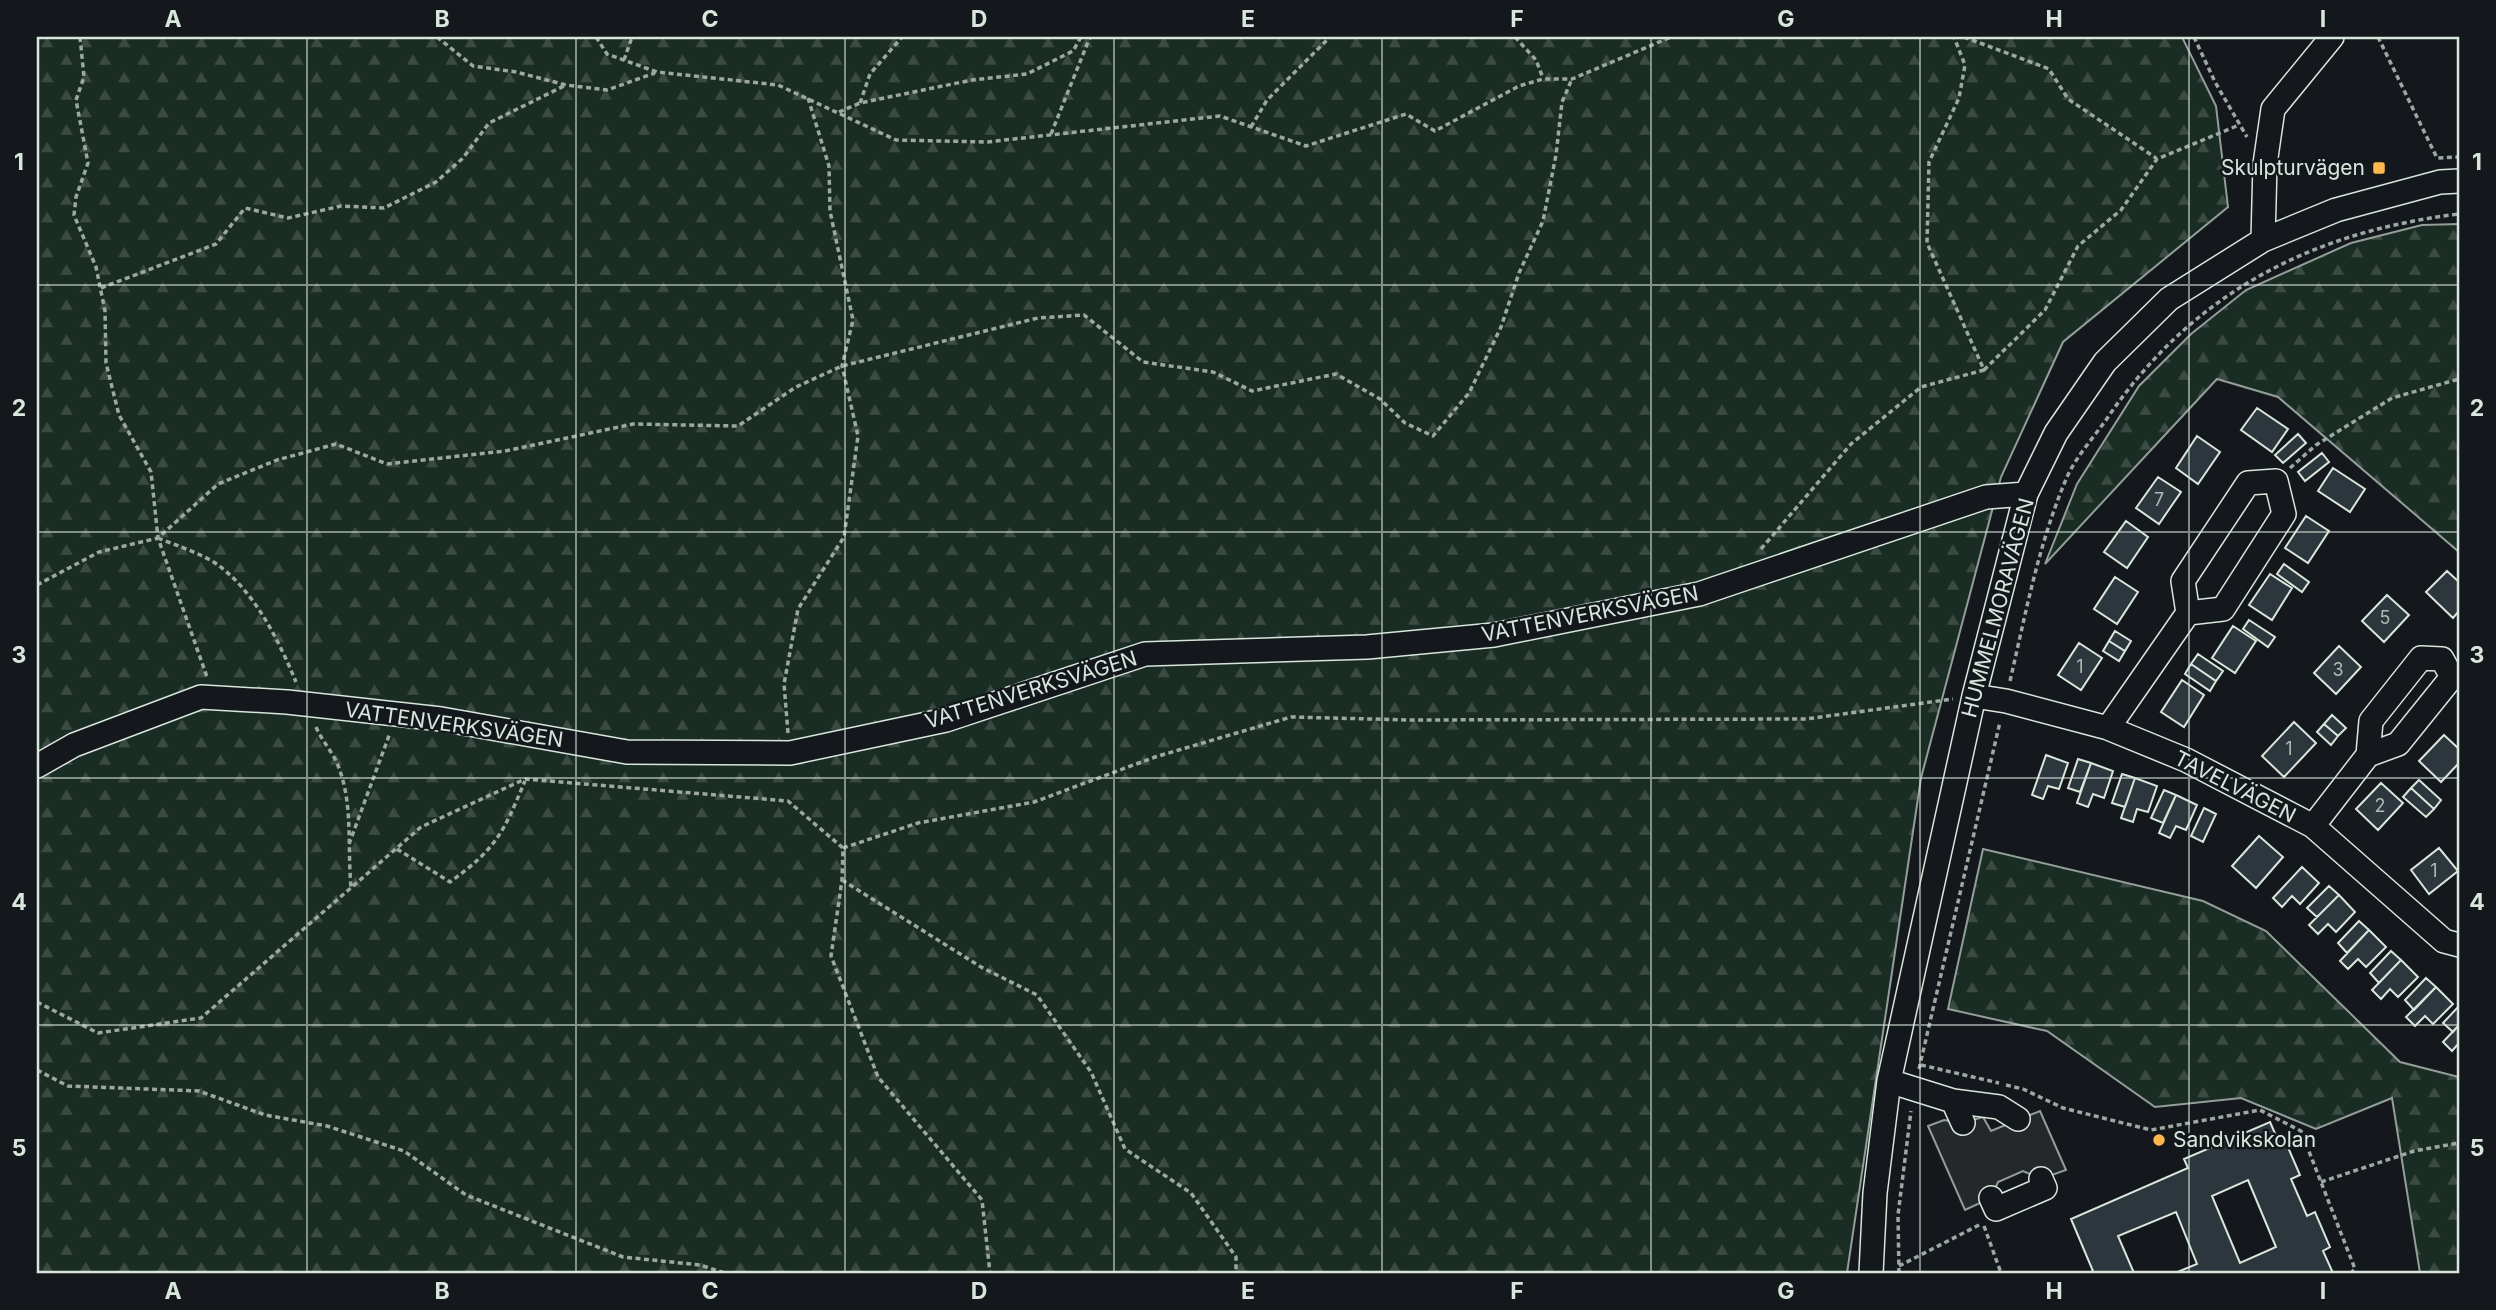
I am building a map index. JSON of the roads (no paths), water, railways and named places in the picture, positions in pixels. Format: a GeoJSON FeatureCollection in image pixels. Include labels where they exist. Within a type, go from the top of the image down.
{"type":"FeatureCollection","features":[{"type":"Feature","properties":{"kind":"street"},"geometry":{"type":"LineString","coordinates":[[2263,240],[2265,164],[2273,108],[2332,37]]}},
{"type":"Feature","properties":{"kind":"street","name":"HUMMELMORAVÄGEN"},"geometry":{"type":"LineString","coordinates":[[1871,1273],[1875,1193],[1889,1081],[1974,696],[2026,494],[2056,433],[2105,362],[2169,299],[2263,240],[2336,210],[2440,182],[2459,181]]}},
{"type":"Feature","properties":{"kind":"street"},"geometry":{"type":"LineString","coordinates":[[2108,728],[2188,613],[2183,581],[2248,483],[2276,481],[2284,514],[2223,609],[2188,613]]}},
{"type":"Feature","properties":{"kind":"street","name":"VATTENVERKSVÄGEN"},"geometry":{"type":"LineString","coordinates":[[37,766],[74,745],[201,697],[397,714],[627,752],[790,753],[946,719],[1145,654],[1367,647],[1494,635],[1699,594],[1986,497],[2026,494]]}},
{"type":"Feature","properties":{"kind":"street","name":"TAVELVÄGEN"},"geometry":{"type":"LineString","coordinates":[[1974,696],[2006,701],[2108,728],[2186,760],[2313,826],[2454,939]]}},
{"type":"Feature","properties":{"kind":"street"},"geometry":{"type":"LineString","coordinates":[[2313,826],[2368,755]]}},
{"type":"Feature","properties":{"kind":"street"},"geometry":{"type":"LineString","coordinates":[[1889,1081],[1953,1101],[1999,1107],[2018,1119]]}},
{"type":"Feature","properties":{"kind":"street"},"geometry":{"type":"LineString","coordinates":[[1953,1101],[1963,1123]]}},
{"type":"Feature","properties":{"kind":"street"},"geometry":{"type":"LineString","coordinates":[[1990,1210],[2045,1188],[2041,1179]]}},
{"type":"Feature","properties":{"kind":"place","name":"Skulpturvägen"},"geometry":{"type":"Point","coordinates":[2379,168]}},
{"type":"Feature","properties":{"kind":"place","name":"Sandvikskolan"},"geometry":{"type":"Point","coordinates":[2159,1140]}}]}
